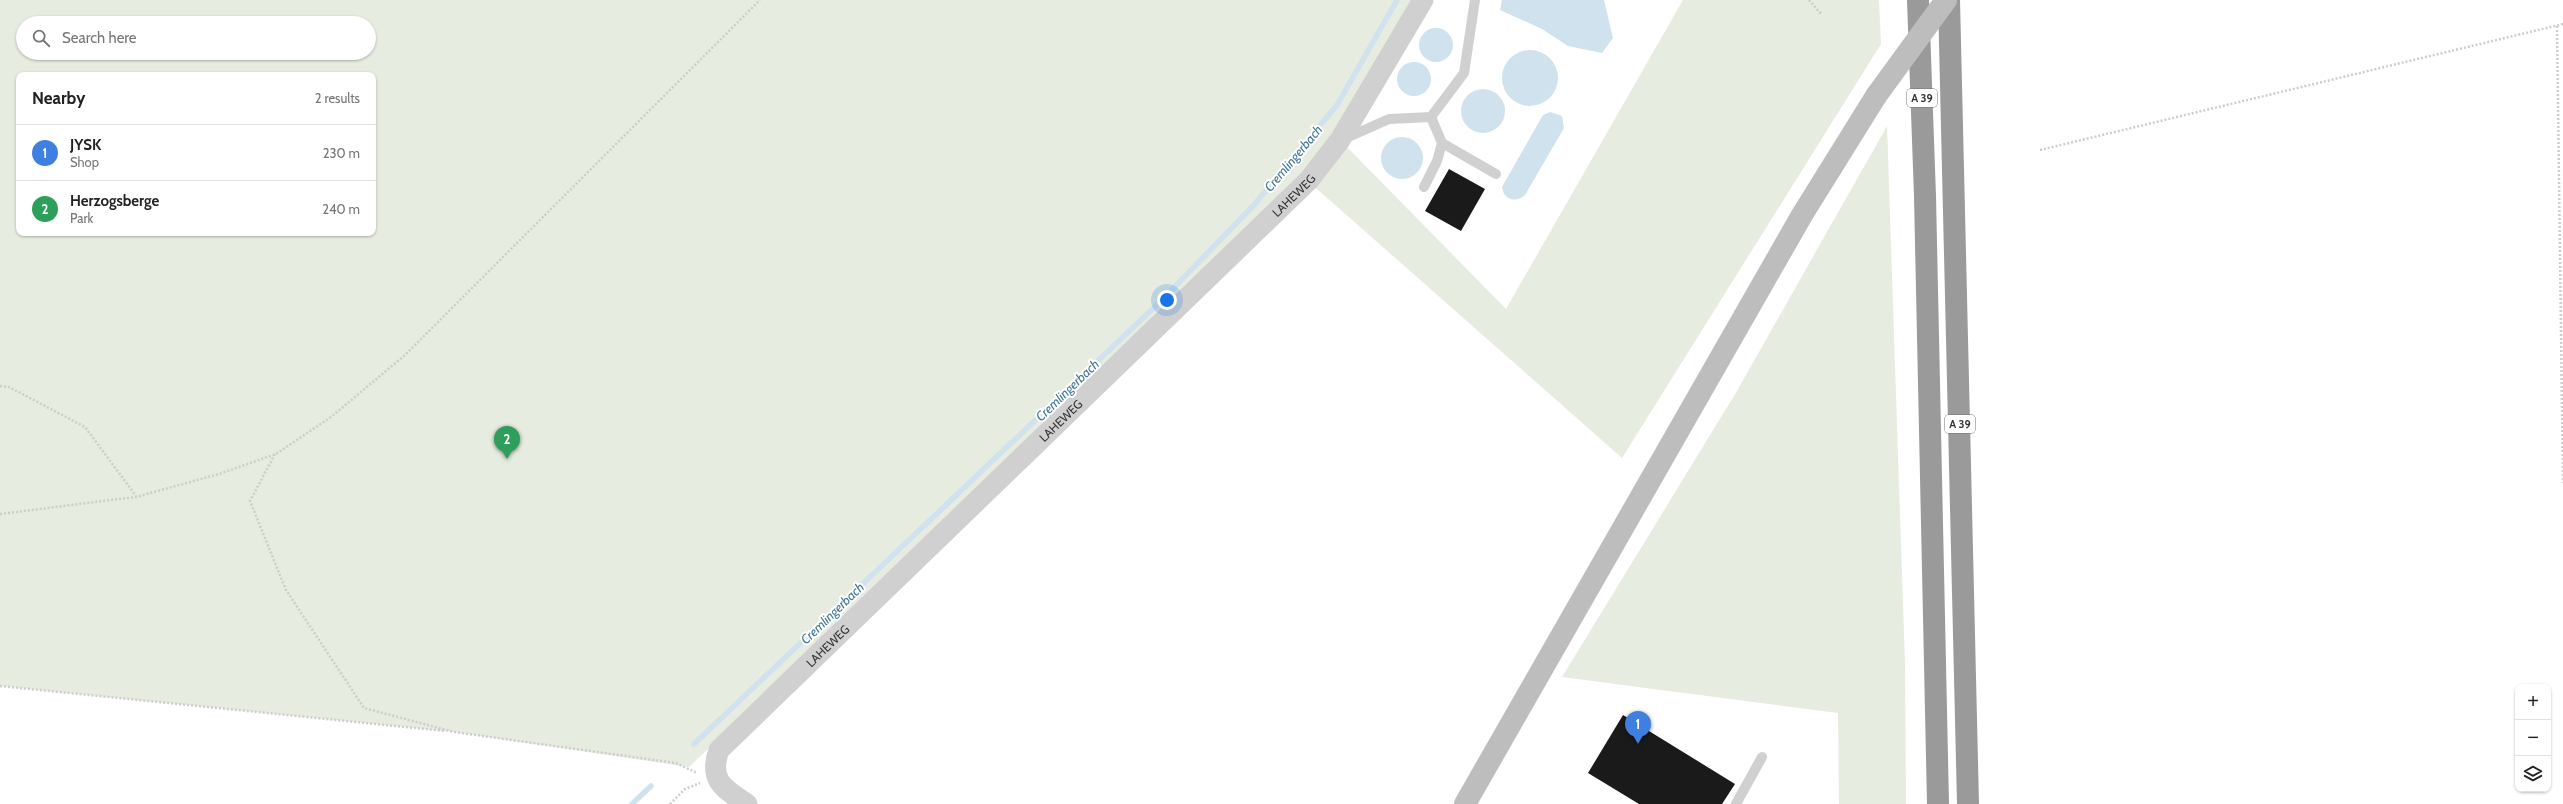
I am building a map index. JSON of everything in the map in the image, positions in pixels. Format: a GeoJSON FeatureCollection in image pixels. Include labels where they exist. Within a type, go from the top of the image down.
{"type":"FeatureCollection","features":[{"type":"Feature","properties":{"kind":"highway","name":"A 39"},"geometry":{"type":"LineString","coordinates":[[1918,0],[1928,299],[1938,804]]}},
{"type":"Feature","properties":{"kind":"highway","name":"A 39"},"geometry":{"type":"LineString","coordinates":[[1950,0],[1968,804]]}},
{"type":"Feature","properties":{"kind":"street","name":"LAHEWEG"},"geometry":{"type":"LineString","coordinates":[[716,778],[714,764],[719,750],[1308,180],[1340,140],[1423,0]]}},
{"type":"Feature","properties":{"kind":"street"},"geometry":{"type":"LineString","coordinates":[[1465,804],[1802,215],[1876,96],[1946,0]]}},
{"type":"Feature","properties":{"kind":"street"},"geometry":{"type":"LineString","coordinates":[[716,778],[727,791],[747,804]]}},
{"type":"Feature","properties":{"kind":"lane"},"geometry":{"type":"LineString","coordinates":[[1431,117],[1464,73],[1475,0]]}},
{"type":"Feature","properties":{"kind":"lane"},"geometry":{"type":"LineString","coordinates":[[1340,140],[1388,119],[1431,117]]}},
{"type":"Feature","properties":{"kind":"lane"},"geometry":{"type":"LineString","coordinates":[[1431,117],[1442,143],[1496,174]]}},
{"type":"Feature","properties":{"kind":"lane"},"geometry":{"type":"LineString","coordinates":[[1424,187],[1437,161],[1442,143]]}},
{"type":"Feature","properties":{"kind":"lane"},"geometry":{"type":"LineString","coordinates":[[1736,804],[1762,757]]}},
{"type":"Feature","properties":{"kind":"path"},"geometry":{"type":"LineString","coordinates":[[0,514],[136,497],[220,474],[276,454],[331,417],[405,355],[760,0]]}},
{"type":"Feature","properties":{"kind":"path"},"geometry":{"type":"LineString","coordinates":[[1809,0],[1822,15]]}},
{"type":"Feature","properties":{"kind":"path"},"geometry":{"type":"LineString","coordinates":[[2040,150],[2563,24]]}},
{"type":"Feature","properties":{"kind":"path"},"geometry":{"type":"LineString","coordinates":[[2557,26],[2563,483]]}},
{"type":"Feature","properties":{"kind":"path"},"geometry":{"type":"LineString","coordinates":[[0,386],[10,387],[85,427],[136,497]]}},
{"type":"Feature","properties":{"kind":"path"},"geometry":{"type":"LineString","coordinates":[[276,454],[250,501],[286,590],[364,708],[454,732]]}},
{"type":"Feature","properties":{"kind":"path"},"geometry":{"type":"LineString","coordinates":[[0,686],[454,732],[676,763],[689,771],[716,778]]}},
{"type":"Feature","properties":{"kind":"path"},"geometry":{"type":"LineString","coordinates":[[670,804],[685,789],[716,778]]}},
{"type":"Feature","properties":{"kind":"shaded area"},"geometry":{"type":"Polygon","coordinates":[[[0,0],[1423,0],[1340,140],[1506,309],[1683,0],[1879,0],[1881,44],[1622,458],[1308,181],[689,767],[454,732],[0,686],[0,0]]]}},
{"type":"Feature","properties":{"kind":"shaded area"},"geometry":{"type":"Polygon","coordinates":[[[1887,126],[1905,664],[1906,804],[1839,804],[1838,713],[1562,677],[1737,391],[1887,126]]]}},
{"type":"Feature","properties":{"kind":"water"},"geometry":{"type":"Polygon","coordinates":[[[1502,0],[1604,0],[1613,38],[1602,53],[1568,46],[1542,29],[1500,10],[1502,0]]]}},
{"type":"Feature","properties":{"kind":"water"},"geometry":{"type":"Polygon","coordinates":[[[1439,28],[1448,33],[1452,38],[1452,52],[1448,57],[1443,61],[1433,62],[1429,61],[1420,52],[1419,42],[1420,38],[1429,29],[1439,28]]]}},
{"type":"Feature","properties":{"kind":"water"},"geometry":{"type":"Polygon","coordinates":[[[1524,50],[1536,50],[1550,58],[1558,72],[1556,89],[1550,98],[1536,106],[1524,106],[1514,101],[1507,94],[1502,84],[1502,72],[1507,62],[1514,55],[1524,50]]]}},
{"type":"Feature","properties":{"kind":"water"},"geometry":{"type":"Polygon","coordinates":[[[1417,62],[1426,67],[1430,72],[1430,86],[1426,91],[1421,95],[1411,96],[1407,95],[1398,86],[1397,76],[1398,72],[1407,63],[1417,62]]]}},
{"type":"Feature","properties":{"kind":"water"},"geometry":{"type":"Polygon","coordinates":[[[1479,89],[1487,89],[1499,95],[1505,107],[1505,115],[1499,127],[1487,133],[1479,133],[1467,127],[1461,115],[1461,107],[1467,95],[1479,89]]]}},
{"type":"Feature","properties":{"kind":"water"},"geometry":{"type":"Polygon","coordinates":[[[1550,112],[1562,116],[1564,128],[1525,195],[1518,199],[1510,199],[1505,195],[1502,187],[1543,115],[1550,112]]]}},
{"type":"Feature","properties":{"kind":"water"},"geometry":{"type":"Polygon","coordinates":[[[1398,137],[1406,137],[1414,140],[1420,146],[1423,158],[1420,170],[1414,176],[1406,179],[1398,179],[1390,176],[1384,170],[1381,162],[1381,154],[1384,146],[1390,140],[1398,137]]]}},
{"type":"Feature","properties":{"kind":"building"},"geometry":{"type":"Polygon","coordinates":[[[1449,169],[1485,189],[1461,231],[1425,211],[1449,169]]]}},
{"type":"Feature","properties":{"kind":"building"},"geometry":{"type":"Polygon","coordinates":[[[1623,715],[1735,784],[1722,804],[1639,804],[1588,773],[1623,715]]]}},
{"type":"Feature","properties":{"kind":"waterway","name":"Cremlingerbach"},"geometry":{"type":"LineString","coordinates":[[694,744],[1163,299],[1254,205],[1337,105],[1397,0]]}},
{"type":"Feature","properties":{"kind":"waterway","name":"Cremlingerbach"},"geometry":{"type":"LineString","coordinates":[[632,804],[651,786]]}},
{"type":"Feature","properties":{"kind":"place","name":"Herzogsberge"},"geometry":{"type":"Point","coordinates":[507,459]}},
{"type":"Feature","properties":{"kind":"place","name":"JYSK"},"geometry":{"type":"Point","coordinates":[1638,744]}}]}
